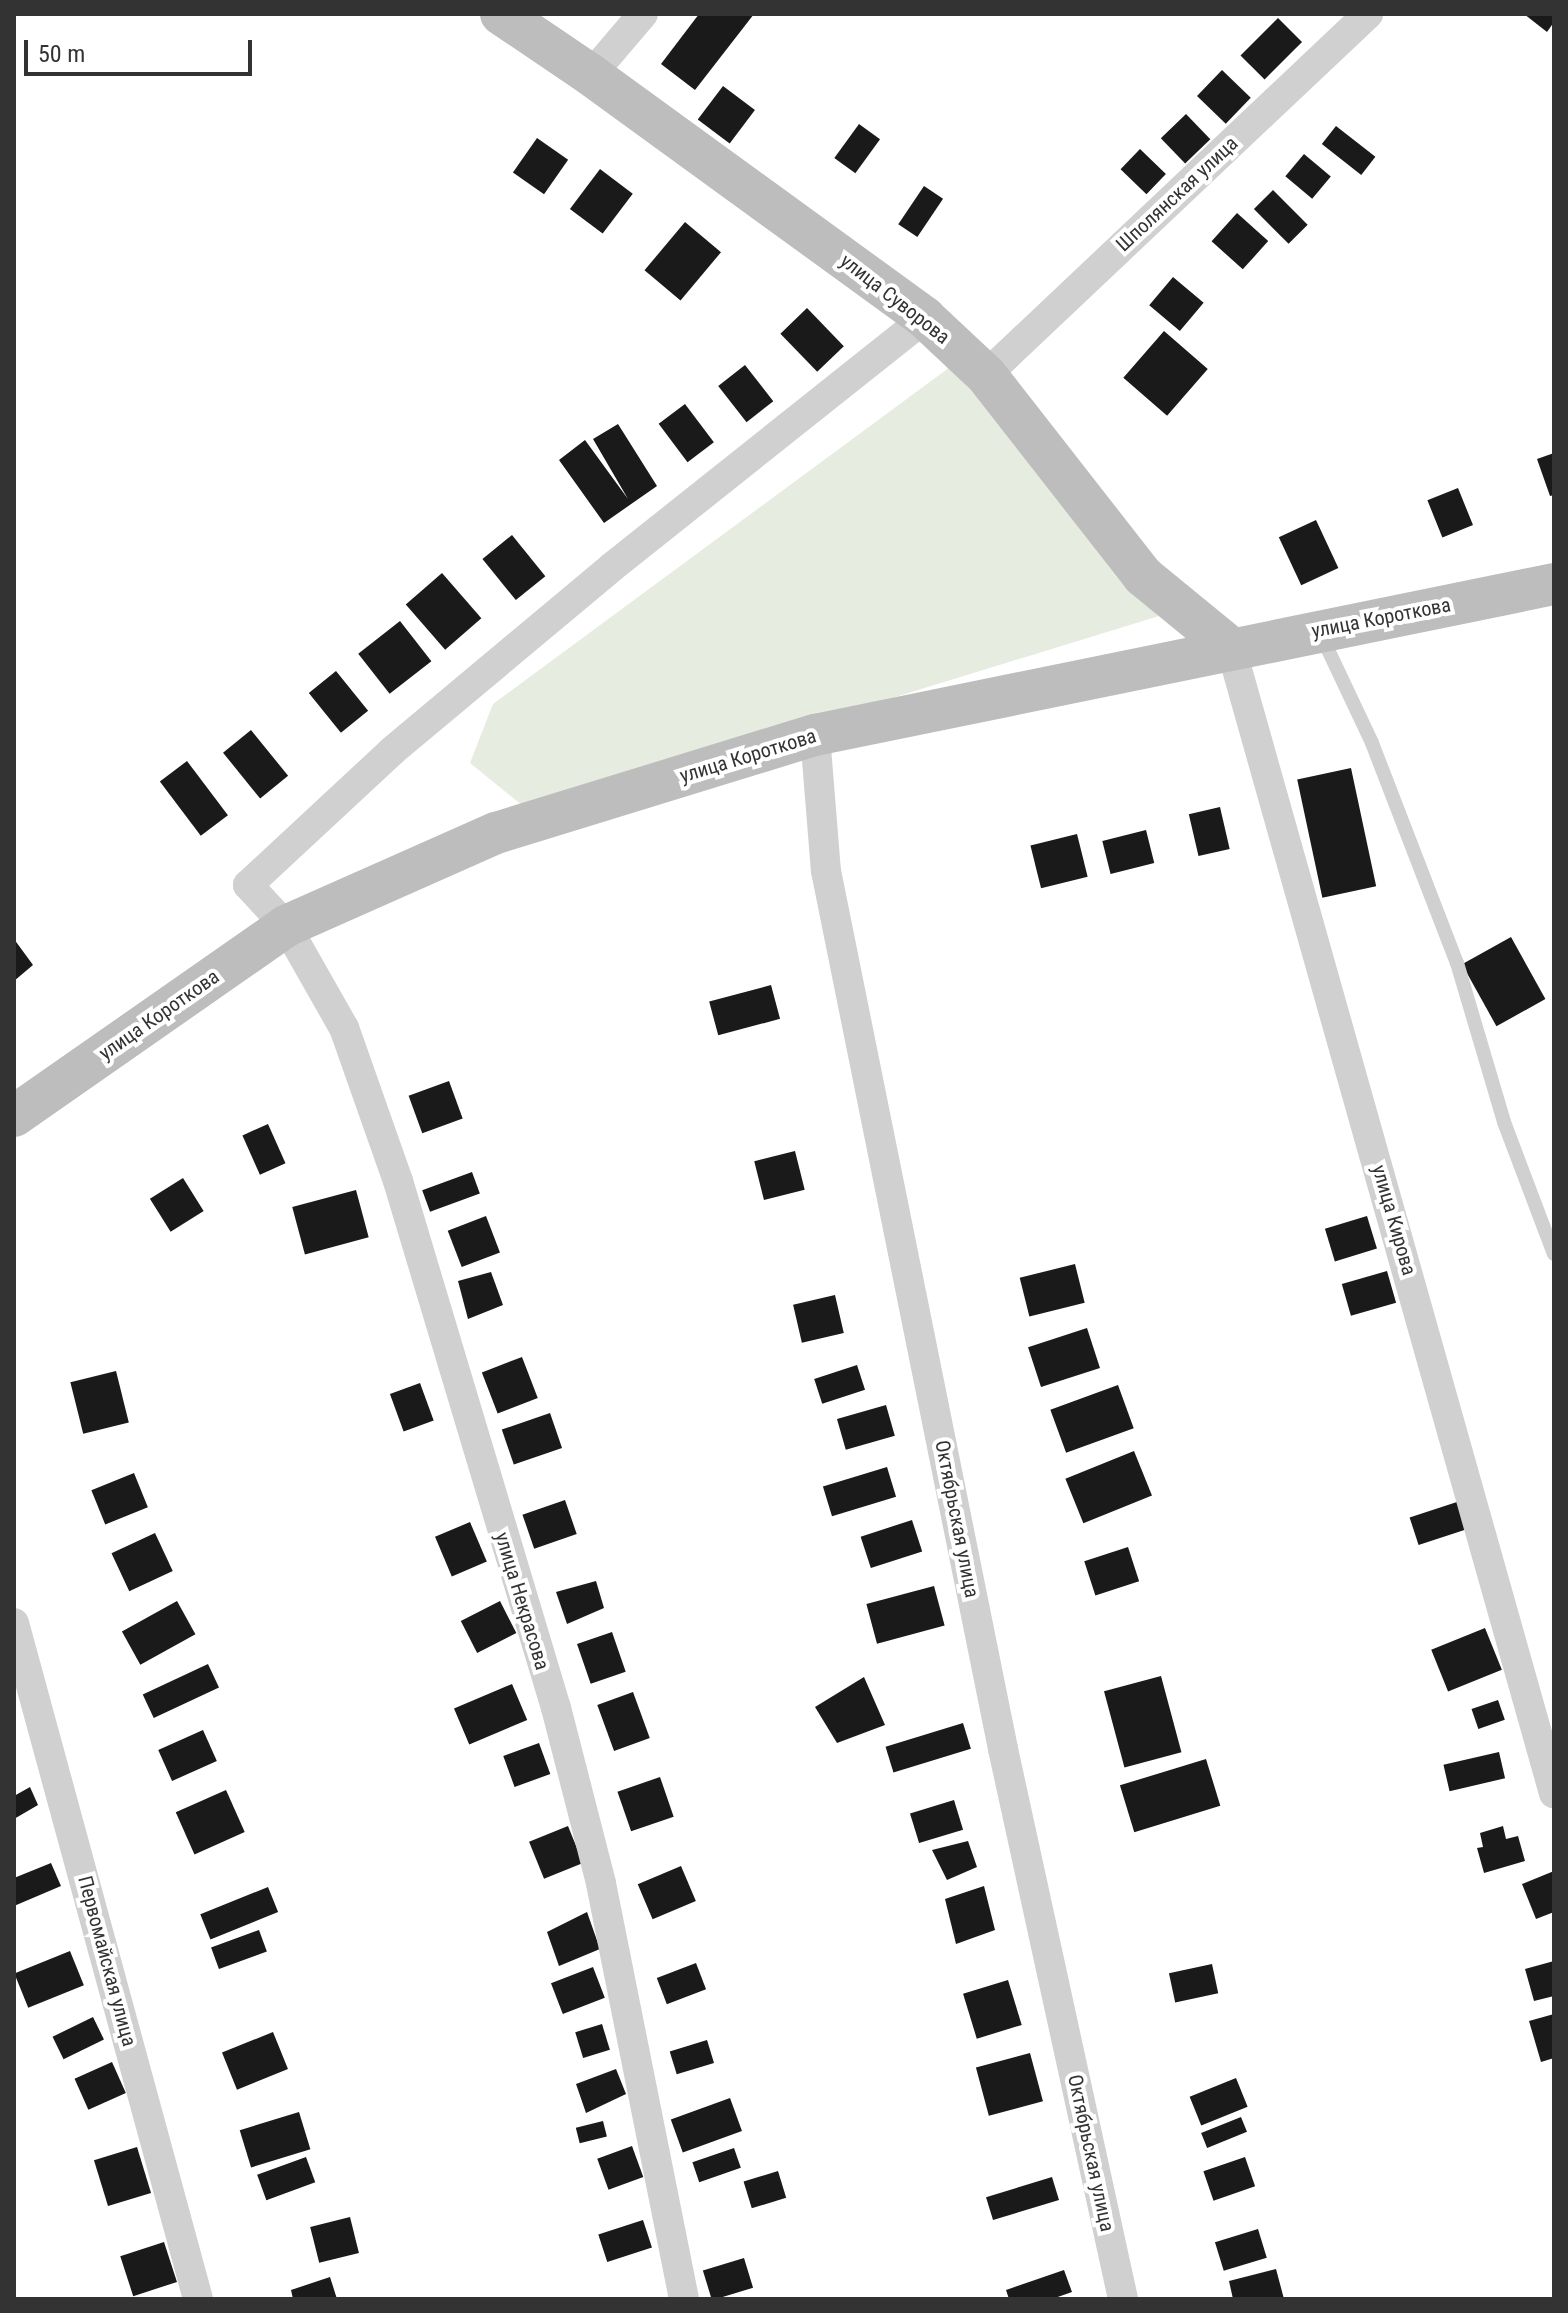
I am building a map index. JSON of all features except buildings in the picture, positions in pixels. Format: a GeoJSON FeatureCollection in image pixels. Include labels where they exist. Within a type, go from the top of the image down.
{"type":"FeatureCollection","features":[{"type":"Feature","properties":{"kind":"street","name":"улица Суворова"},"geometry":{"type":"LineString","coordinates":[[501,14],[591,75],[925,318],[986,375],[1143,576],[1231,648]]}},
{"type":"Feature","properties":{"kind":"street"},"geometry":{"type":"LineString","coordinates":[[591,75],[643,14]]}},
{"type":"Feature","properties":{"kind":"street","name":"Шполянская улица"},"geometry":{"type":"LineString","coordinates":[[986,375],[1368,14]]}},
{"type":"Feature","properties":{"kind":"street","name":"улица Некрасова"},"geometry":{"type":"LineString","coordinates":[[684,2299],[601,1883],[556,1708],[398,1181],[344,1028],[286,926],[248,885],[392,751],[612,567],[925,318]]}},
{"type":"Feature","properties":{"kind":"street","name":"улица Короткова"},"geometry":{"type":"LineString","coordinates":[[14,1116],[286,926],[496,833],[815,735],[1554,584]]}},
{"type":"Feature","properties":{"kind":"street","name":"улица Кирова"},"geometry":{"type":"LineString","coordinates":[[1231,648],[1554,1793]]}},
{"type":"Feature","properties":{"kind":"street","name":"Октябрьская улица"},"geometry":{"type":"LineString","coordinates":[[815,735],[826,871],[1003,1749],[1123,2299]]}},
{"type":"Feature","properties":{"kind":"street","name":"Первомайская улица"},"geometry":{"type":"LineString","coordinates":[[14,1623],[198,2299]]}},
{"type":"Feature","properties":{"kind":"lane"},"geometry":{"type":"LineString","coordinates":[[1319,631],[1372,743],[1457,963],[1504,1122],[1554,1254]]}},
{"type":"Feature","properties":{"kind":"shaded area"},"geometry":{"type":"Polygon","coordinates":[[[950,367],[1172,612],[528,810],[470,763],[493,704],[950,367]]]}}]}
